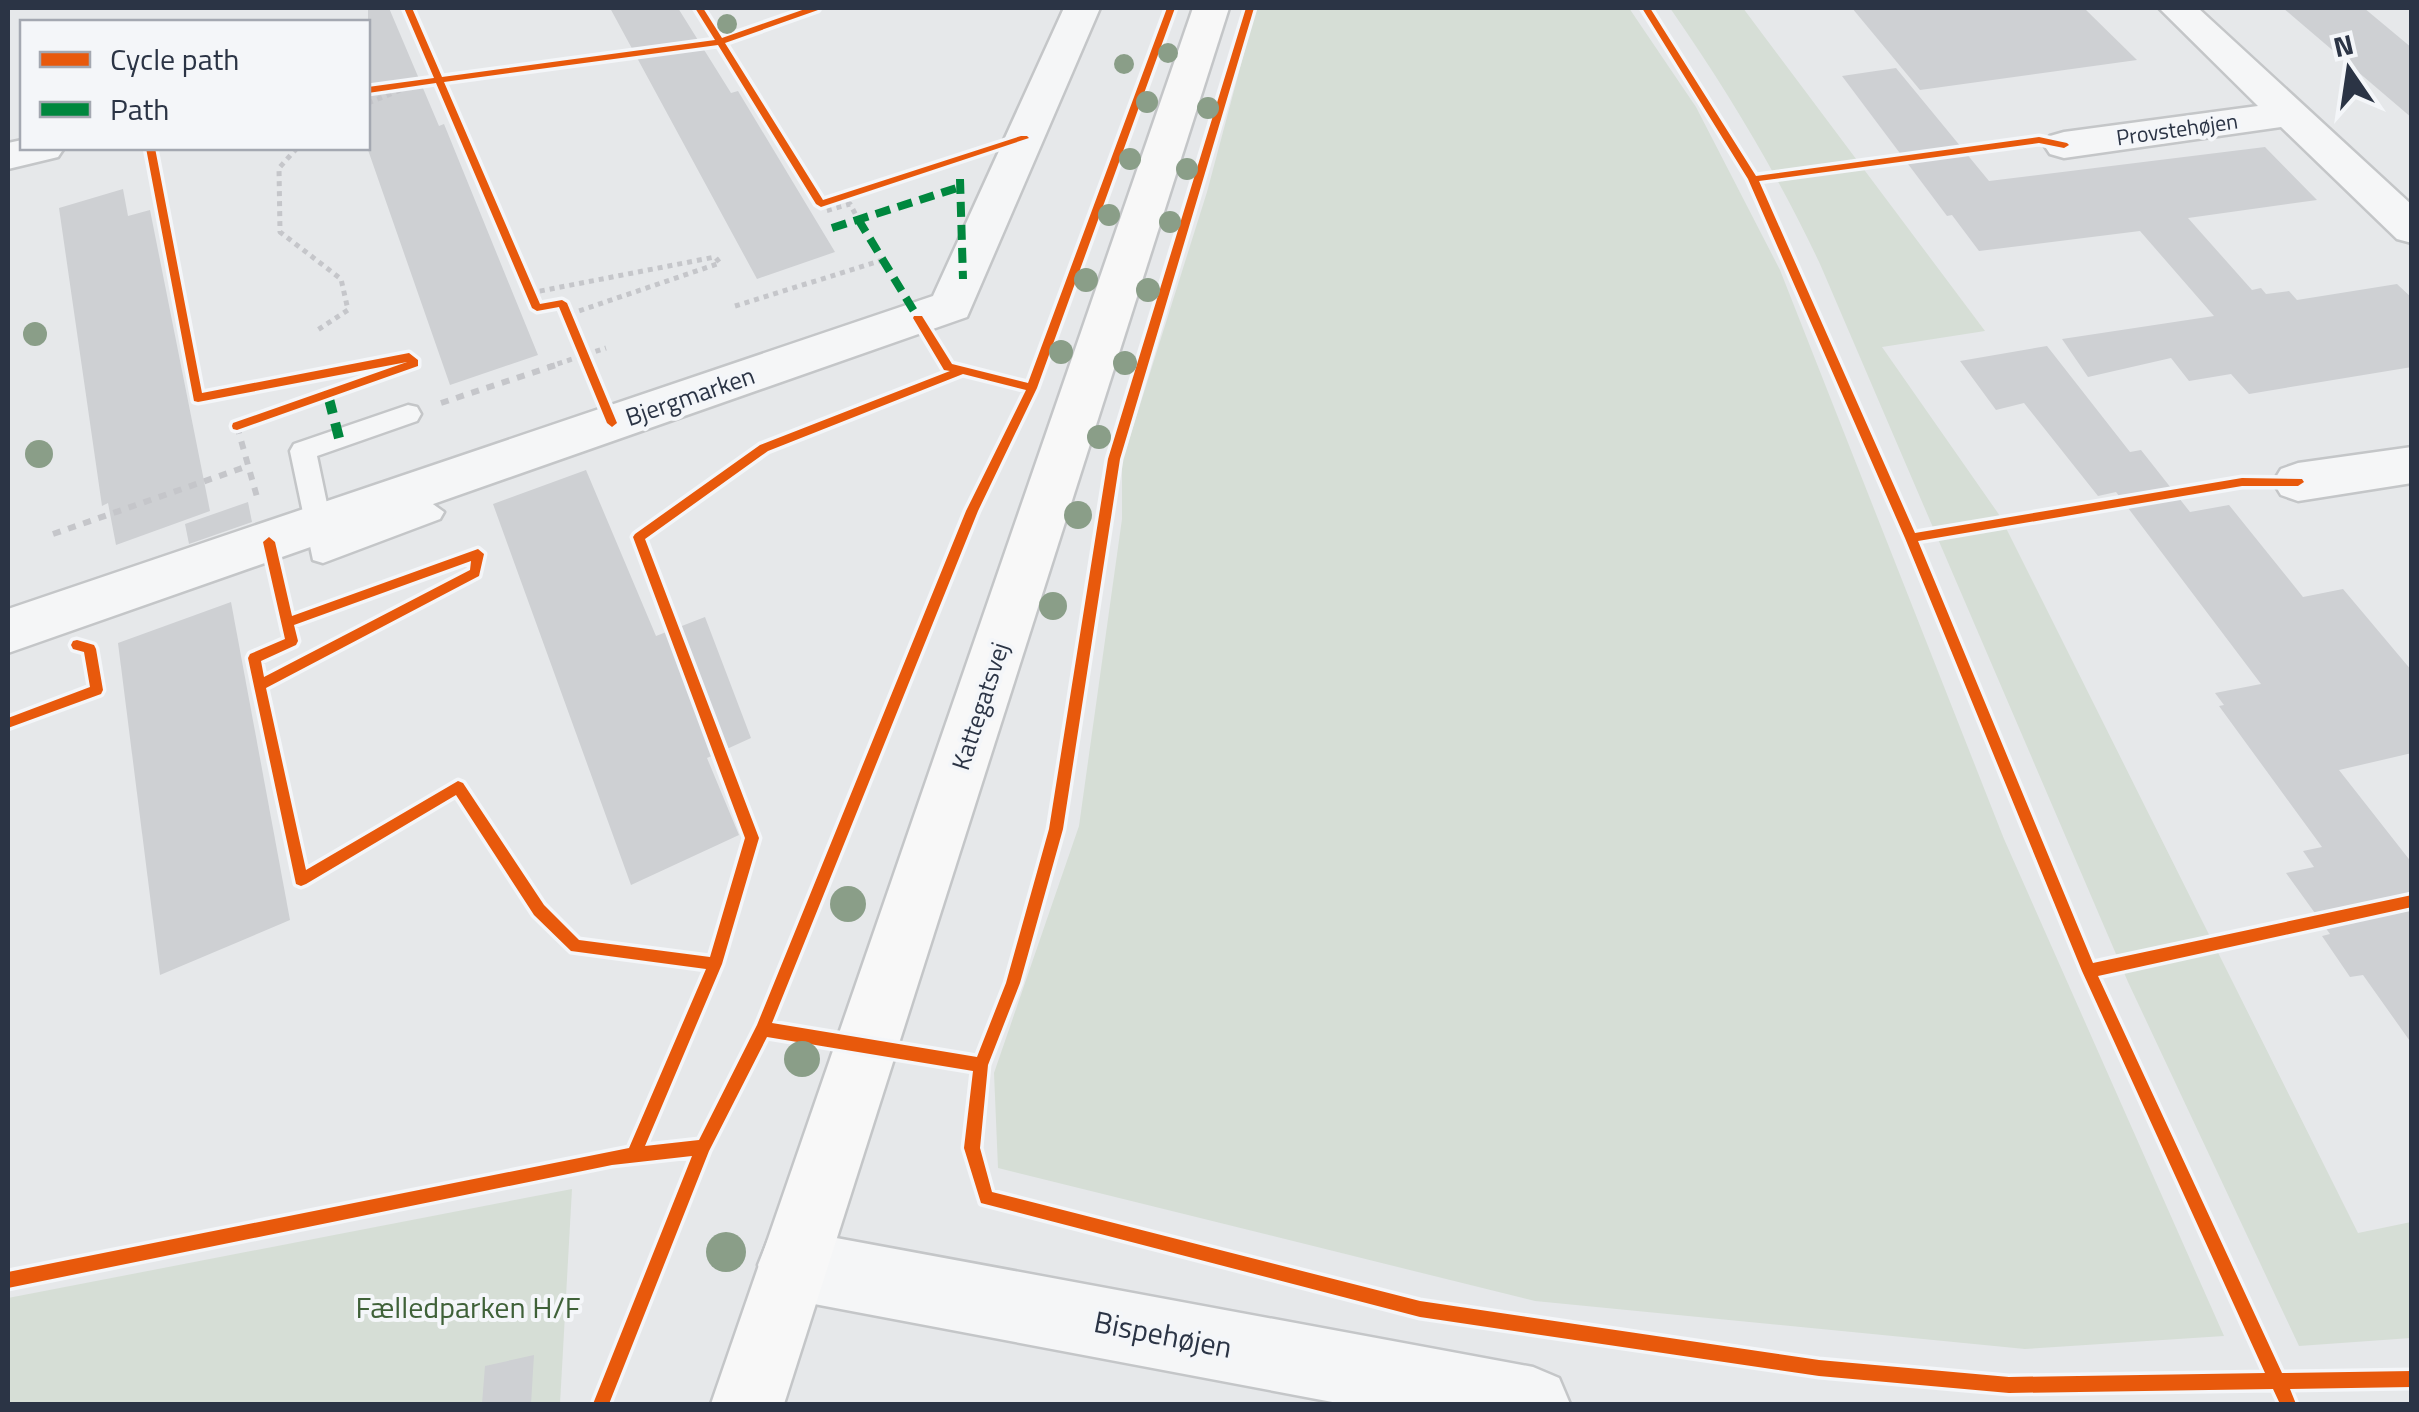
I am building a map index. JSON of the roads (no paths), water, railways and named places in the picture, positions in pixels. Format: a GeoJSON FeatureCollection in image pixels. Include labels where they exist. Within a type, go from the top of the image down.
{"type":"FeatureCollection","features":[{"type":"Feature","properties":{"kind":"street","name":"Bjergmarken"},"geometry":{"type":"LineString","coordinates":[[8,631],[951,306],[1082,8]]}},
{"type":"Feature","properties":{"kind":"street","name":"Kattegatsvej"},"geometry":{"type":"LineString","coordinates":[[747,1404],[1211,8]]}},
{"type":"Feature","properties":{"kind":"street","name":"Provstehøjen"},"geometry":{"type":"LineString","coordinates":[[2177,8],[2412,229]]}},
{"type":"Feature","properties":{"kind":"street","name":"Provstehøjen"},"geometry":{"type":"LineString","coordinates":[[2064,145],[2290,114]]}},
{"type":"Feature","properties":{"kind":"street"},"geometry":{"type":"LineString","coordinates":[[8,156],[35,150]]}},
{"type":"Feature","properties":{"kind":"street"},"geometry":{"type":"LineString","coordinates":[[2298,482],[2412,465]]}},
{"type":"Feature","properties":{"kind":"street","name":"Bispehøjen"},"geometry":{"type":"LineString","coordinates":[[793,1265],[1534,1404]]}},
{"type":"Feature","properties":{"kind":"lane"},"geometry":{"type":"LineString","coordinates":[[408,414],[303,451],[322,552],[430,512]]}},
{"type":"Feature","properties":{"kind":"park label","name":"Fælledparken H/F"},"geometry":{"type":"Point","coordinates":[468,1308]}}]}
